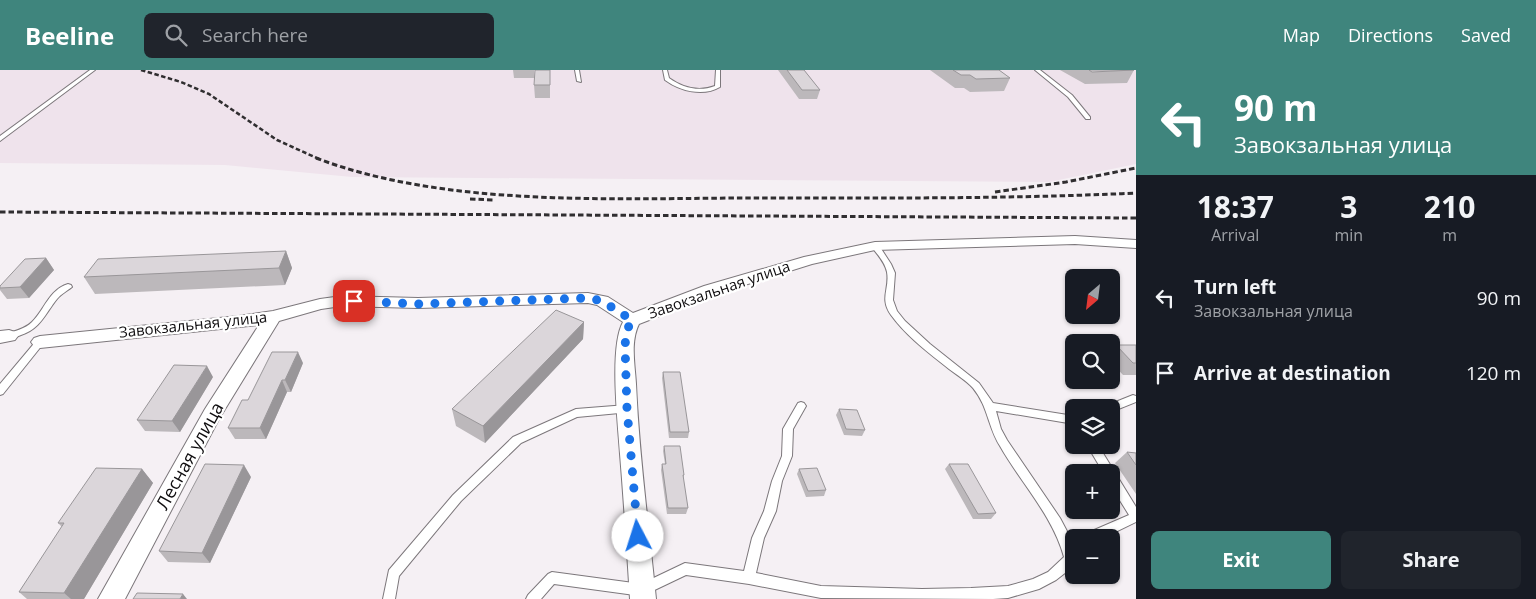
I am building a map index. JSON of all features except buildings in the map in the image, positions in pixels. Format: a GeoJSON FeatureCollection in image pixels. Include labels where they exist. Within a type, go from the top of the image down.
{"type":"FeatureCollection","features":[{"type":"Feature","properties":{"kind":"street","name":"Завокзальная улица"},"geometry":{"type":"LineString","coordinates":[[40,342],[120,332],[214,325],[273,317],[320,304],[342,301],[418,304],[570,297],[588,298],[602,301],[632,320],[660,308],[729,284],[809,260],[875,246],[1075,240],[1136,244]]}},
{"type":"Feature","properties":{"kind":"street","name":"Лесная улица"},"geometry":{"type":"LineString","coordinates":[[111,599],[212,414],[273,317]]}},
{"type":"Feature","properties":{"kind":"street"},"geometry":{"type":"LineString","coordinates":[[632,320],[627,330],[625,345],[627,409],[643,595]]}},
{"type":"Feature","properties":{"kind":"lane"},"geometry":{"type":"LineString","coordinates":[[0,139],[93,70]]}},
{"type":"Feature","properties":{"kind":"lane"},"geometry":{"type":"LineString","coordinates":[[578,70],[579,81]]}},
{"type":"Feature","properties":{"kind":"lane"},"geometry":{"type":"LineString","coordinates":[[665,70],[666,79],[681,87],[712,89],[716,87],[718,70]]}},
{"type":"Feature","properties":{"kind":"lane"},"geometry":{"type":"LineString","coordinates":[[1037,70],[1070,96],[1088,118]]}},
{"type":"Feature","properties":{"kind":"lane"},"geometry":{"type":"LineString","coordinates":[[875,246],[886,261],[892,275],[889,302],[894,311],[915,334],[976,385],[990,406],[996,429],[1003,444],[1056,522],[1065,540]]}},
{"type":"Feature","properties":{"kind":"lane"},"geometry":{"type":"LineString","coordinates":[[4,337],[26,330],[34,324],[60,290],[68,287]]}},
{"type":"Feature","properties":{"kind":"lane"},"geometry":{"type":"LineString","coordinates":[[0,391],[40,342]]}},
{"type":"Feature","properties":{"kind":"lane"},"geometry":{"type":"LineString","coordinates":[[1120,404],[1133,399]]}},
{"type":"Feature","properties":{"kind":"lane"},"geometry":{"type":"LineString","coordinates":[[749,578],[758,538],[770,511],[776,481],[787,456],[788,429],[801,406]]}},
{"type":"Feature","properties":{"kind":"lane"},"geometry":{"type":"LineString","coordinates":[[990,406],[1065,418]]}},
{"type":"Feature","properties":{"kind":"lane"},"geometry":{"type":"LineString","coordinates":[[389,599],[393,574],[457,498],[517,440],[576,413],[627,409]]}},
{"type":"Feature","properties":{"kind":"lane"},"geometry":{"type":"LineString","coordinates":[[1109,529],[1136,517],[1120,491]]}},
{"type":"Feature","properties":{"kind":"lane"},"geometry":{"type":"LineString","coordinates":[[532,599],[552,578],[643,595],[685,568],[749,578],[822,596],[1008,592],[1035,585],[1052,576],[1065,565]]}},
{"type":"Feature","properties":{"kind":"shaded area"},"geometry":{"type":"Polygon","coordinates":[[[0,70],[1136,70],[1136,164],[1049,182],[352,177],[225,165],[0,163],[0,70]]]}},
{"type":"Feature","properties":{"kind":"railway"},"geometry":{"type":"LineString","coordinates":[[141,70],[181,82],[209,94],[277,140],[319,159]]}},
{"type":"Feature","properties":{"kind":"railway"},"geometry":{"type":"LineString","coordinates":[[319,159],[367,174],[420,185],[476,193],[532,197],[590,199],[946,198],[1136,193]]}},
{"type":"Feature","properties":{"kind":"railway"},"geometry":{"type":"LineString","coordinates":[[995,192],[1066,182],[1136,168]]}},
{"type":"Feature","properties":{"kind":"railway"},"geometry":{"type":"LineString","coordinates":[[470,199],[495,200]]}},
{"type":"Feature","properties":{"kind":"railway"},"geometry":{"type":"LineString","coordinates":[[0,212],[1136,218]]}},
{"type":"Feature","properties":{"kind":"route"},"geometry":{"type":"LineString","coordinates":[[354,301],[418,304],[570,297],[588,298],[602,301],[632,320],[627,330],[625,345],[627,409],[638,536]]}}]}
